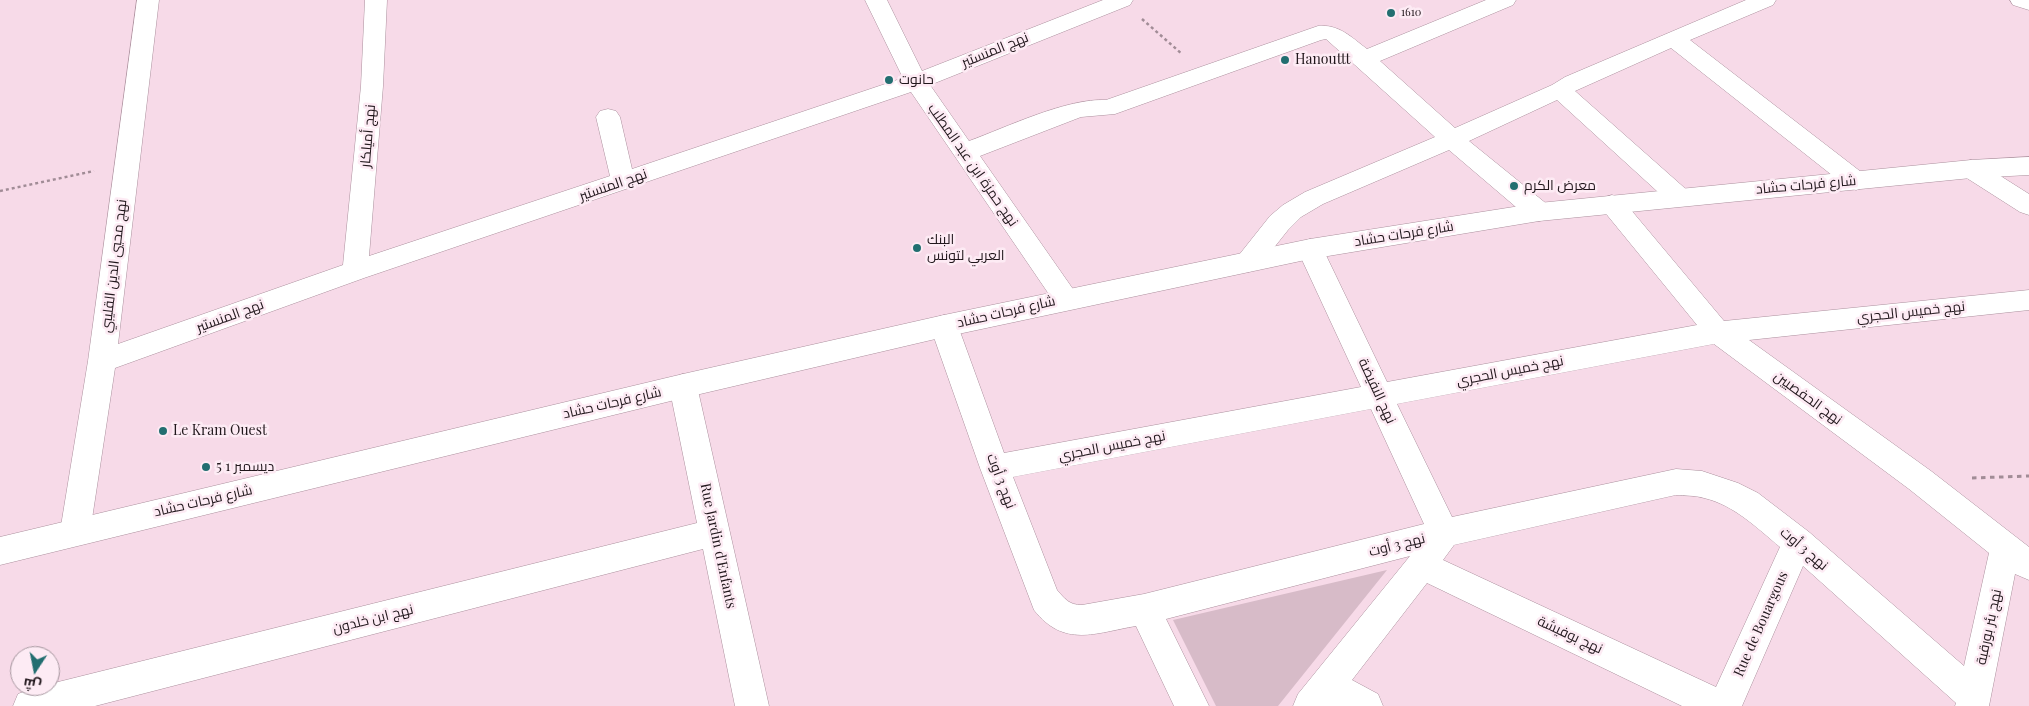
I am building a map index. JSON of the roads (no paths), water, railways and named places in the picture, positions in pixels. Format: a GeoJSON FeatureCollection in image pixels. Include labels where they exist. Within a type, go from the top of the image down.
{"type":"FeatureCollection","features":[{"type":"Feature","properties":{"kind":"street","name":"نهج محيي الدين القليبي"},"geometry":{"type":"LineString","coordinates":[[75,532],[102,361],[148,0]]}},
{"type":"Feature","properties":{"kind":"street","name":"نهج أميلكار"},"geometry":{"type":"LineString","coordinates":[[355,271],[372,86],[376,0]]}},
{"type":"Feature","properties":{"kind":"street","name":"نهج حمزة ابن عبد المطلب"},"geometry":{"type":"LineString","coordinates":[[876,0],[916,82],[940,120],[965,152],[1066,299]]}},
{"type":"Feature","properties":{"kind":"street","name":"نهج المنستير"},"geometry":{"type":"LineString","coordinates":[[102,361],[355,271],[916,82],[1121,0]]}},
{"type":"Feature","properties":{"kind":"street"},"geometry":{"type":"LineString","coordinates":[[1364,58],[1505,0]]}},
{"type":"Feature","properties":{"kind":"street"},"geometry":{"type":"LineString","coordinates":[[1248,262],[1279,223],[1314,198],[1452,139],[1560,90],[1573,82],[1765,0]]}},
{"type":"Feature","properties":{"kind":"street"},"geometry":{"type":"LineString","coordinates":[[2021,0],[2029,3]]}},
{"type":"Feature","properties":{"kind":"street"},"geometry":{"type":"LineString","coordinates":[[965,152],[1076,110],[1091,107],[1107,108],[1204,72],[1323,32],[1334,34],[1364,58],[1452,139],[1539,212]]}},
{"type":"Feature","properties":{"kind":"street"},"geometry":{"type":"LineString","coordinates":[[1675,40],[1856,181]]}},
{"type":"Feature","properties":{"kind":"street"},"geometry":{"type":"LineString","coordinates":[[1560,90],[1679,198]]}},
{"type":"Feature","properties":{"kind":"street"},"geometry":{"type":"LineString","coordinates":[[608,118],[623,181]]}},
{"type":"Feature","properties":{"kind":"street","name":"شارع فرحات حشاد"},"geometry":{"type":"LineString","coordinates":[[0,551],[683,386],[1066,299],[1310,249],[1539,212],[1971,169],[2029,166]]}},
{"type":"Feature","properties":{"kind":"street"},"geometry":{"type":"LineString","coordinates":[[1971,169],[2029,206]]}},
{"type":"Feature","properties":{"kind":"street","name":"نهج الحفصيين"},"geometry":{"type":"LineString","coordinates":[[1612,204],[1718,332],[1920,480],[2017,557]]}},
{"type":"Feature","properties":{"kind":"street","name":"نهج النفيضة"},"geometry":{"type":"LineString","coordinates":[[1310,249],[1444,533]]}},
{"type":"Feature","properties":{"kind":"street","name":"نهج خميس الحجري"},"geometry":{"type":"LineString","coordinates":[[995,468],[1718,332],[2029,300]]}},
{"type":"Feature","properties":{"kind":"street","name":"نهج 3 أوت"},"geometry":{"type":"LineString","coordinates":[[944,326],[995,468],[1046,599],[1061,616],[1082,620],[1144,608],[1444,533],[1676,482],[1702,484],[1727,492],[1746,502],[1798,542],[1973,702]]}},
{"type":"Feature","properties":{"kind":"street","name":"Rue Jardin d'Enfants"},"geometry":{"type":"LineString","coordinates":[[683,386],[716,532],[749,705]]}},
{"type":"Feature","properties":{"kind":"street","name":"نهج ابن خلدون"},"geometry":{"type":"LineString","coordinates":[[30,706],[716,532]]}},
{"type":"Feature","properties":{"kind":"street"},"geometry":{"type":"LineString","coordinates":[[1366,706],[1319,695],[1422,565],[1444,533]]}},
{"type":"Feature","properties":{"kind":"street","name":"Rue de Bouargous"},"geometry":{"type":"LineString","coordinates":[[1725,706],[1798,542]]}},
{"type":"Feature","properties":{"kind":"street","name":"نهج بئر بورقبة"},"geometry":{"type":"LineString","coordinates":[[1973,702],[2017,557]]}},
{"type":"Feature","properties":{"kind":"street","name":"نهج بوفيشة"},"geometry":{"type":"LineString","coordinates":[[1422,565],[1719,706]]}},
{"type":"Feature","properties":{"kind":"street"},"geometry":{"type":"LineString","coordinates":[[1144,608],[1192,706]]}},
{"type":"Feature","properties":{"kind":"place","name":"1610"},"geometry":{"type":"Point","coordinates":[1391,13]}},
{"type":"Feature","properties":{"kind":"place","name":"Hanouttt"},"geometry":{"type":"Point","coordinates":[1285,60]}},
{"type":"Feature","properties":{"kind":"place","name":"حانوت"},"geometry":{"type":"Point","coordinates":[889,80]}},
{"type":"Feature","properties":{"kind":"place","name":"معرض الكرم"},"geometry":{"type":"Point","coordinates":[1514,186]}},
{"type":"Feature","properties":{"kind":"place","name":"البنك العربي لتونس"},"geometry":{"type":"Point","coordinates":[917,248]}},
{"type":"Feature","properties":{"kind":"place","name":"Le Kram Ouest"},"geometry":{"type":"Point","coordinates":[163,431]}},
{"type":"Feature","properties":{"kind":"place","name":"5 ديسمبر 1"},"geometry":{"type":"Point","coordinates":[206,467]}}]}
